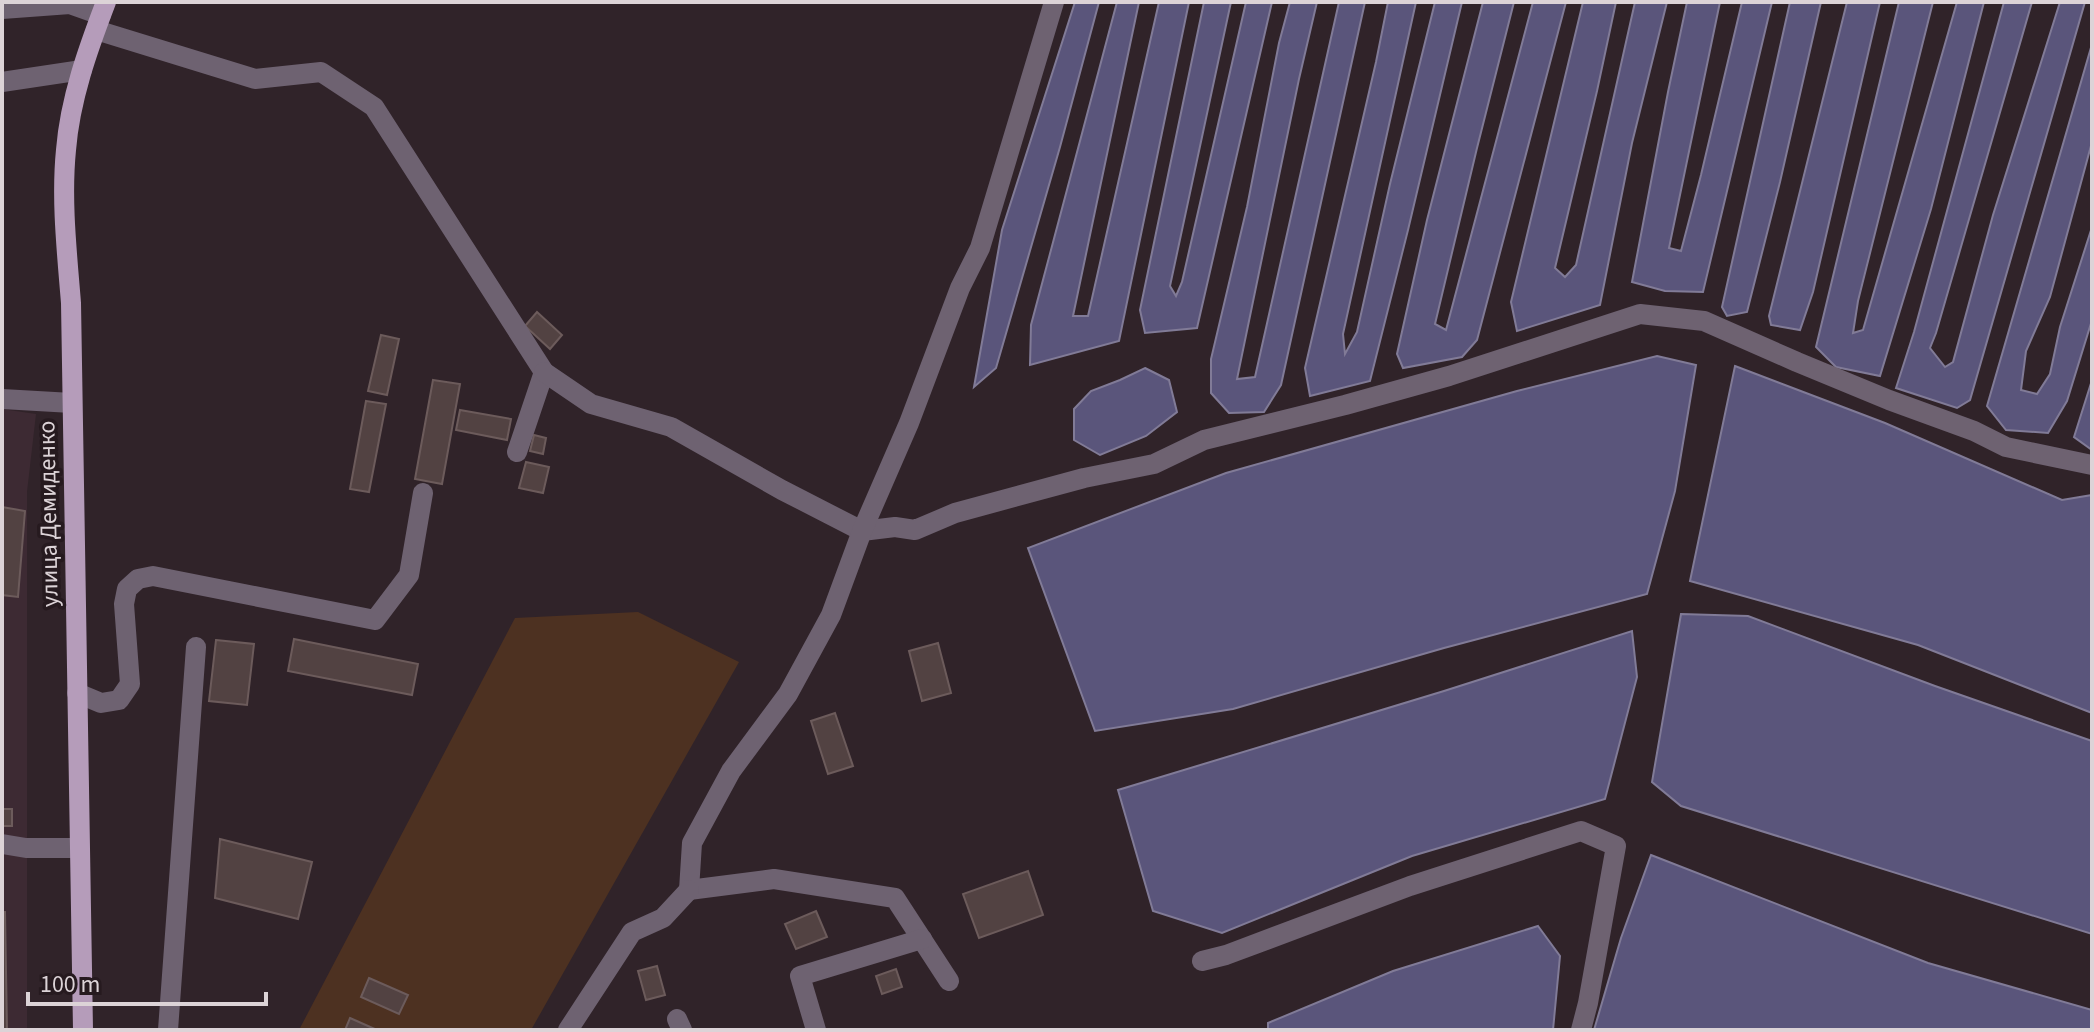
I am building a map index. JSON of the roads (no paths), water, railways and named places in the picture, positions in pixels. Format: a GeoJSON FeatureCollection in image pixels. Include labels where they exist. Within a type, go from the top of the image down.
{"type":"FeatureCollection","features":[{"type":"Feature","properties":{"kind":"main road","name":"улица Демиденко"},"geometry":{"type":"LineString","coordinates":[[83,1030],[71,303],[65,195],[66,149],[72,112],[82,70],[101,16]]}},
{"type":"Feature","properties":{"kind":"lane"},"geometry":{"type":"LineString","coordinates":[[568,1030],[632,932],[663,918],[689,890],[692,843],[731,771],[788,694],[831,615],[960,288],[980,248],[1054,2]]}},
{"type":"Feature","properties":{"kind":"lane"},"geometry":{"type":"LineString","coordinates":[[2,9],[70,4],[255,79],[321,72],[374,107],[544,372],[591,404],[671,427],[862,531],[895,527],[915,530],[955,513],[1084,478],[1154,464],[1204,440],[1449,376],[1640,314],[1704,321],[1810,368],[1974,431],[2006,447],[2092,465]]}},
{"type":"Feature","properties":{"kind":"lane"},"geometry":{"type":"LineString","coordinates":[[2,82],[82,70]]}},
{"type":"Feature","properties":{"kind":"lane"},"geometry":{"type":"LineString","coordinates":[[517,452],[544,372]]}},
{"type":"Feature","properties":{"kind":"lane"},"geometry":{"type":"LineString","coordinates":[[2,399],[72,403]]}},
{"type":"Feature","properties":{"kind":"lane"},"geometry":{"type":"LineString","coordinates":[[77,693],[101,703],[110,702],[119,700],[130,684],[124,604],[127,589],[138,579],[153,576],[375,620],[409,575],[423,493]]}},
{"type":"Feature","properties":{"kind":"lane"},"geometry":{"type":"LineString","coordinates":[[168,1030],[196,647]]}},
{"type":"Feature","properties":{"kind":"lane"},"geometry":{"type":"LineString","coordinates":[[1202,961],[1226,955],[1410,886],[1581,831],[1616,846],[1581,1030]]}},
{"type":"Feature","properties":{"kind":"lane"},"geometry":{"type":"LineString","coordinates":[[2,844],[26,848],[79,848]]}},
{"type":"Feature","properties":{"kind":"lane"},"geometry":{"type":"LineString","coordinates":[[689,890],[774,879],[895,898],[949,981]]}},
{"type":"Feature","properties":{"kind":"lane"},"geometry":{"type":"LineString","coordinates":[[816,1030],[800,976],[922,939]]}}]}
